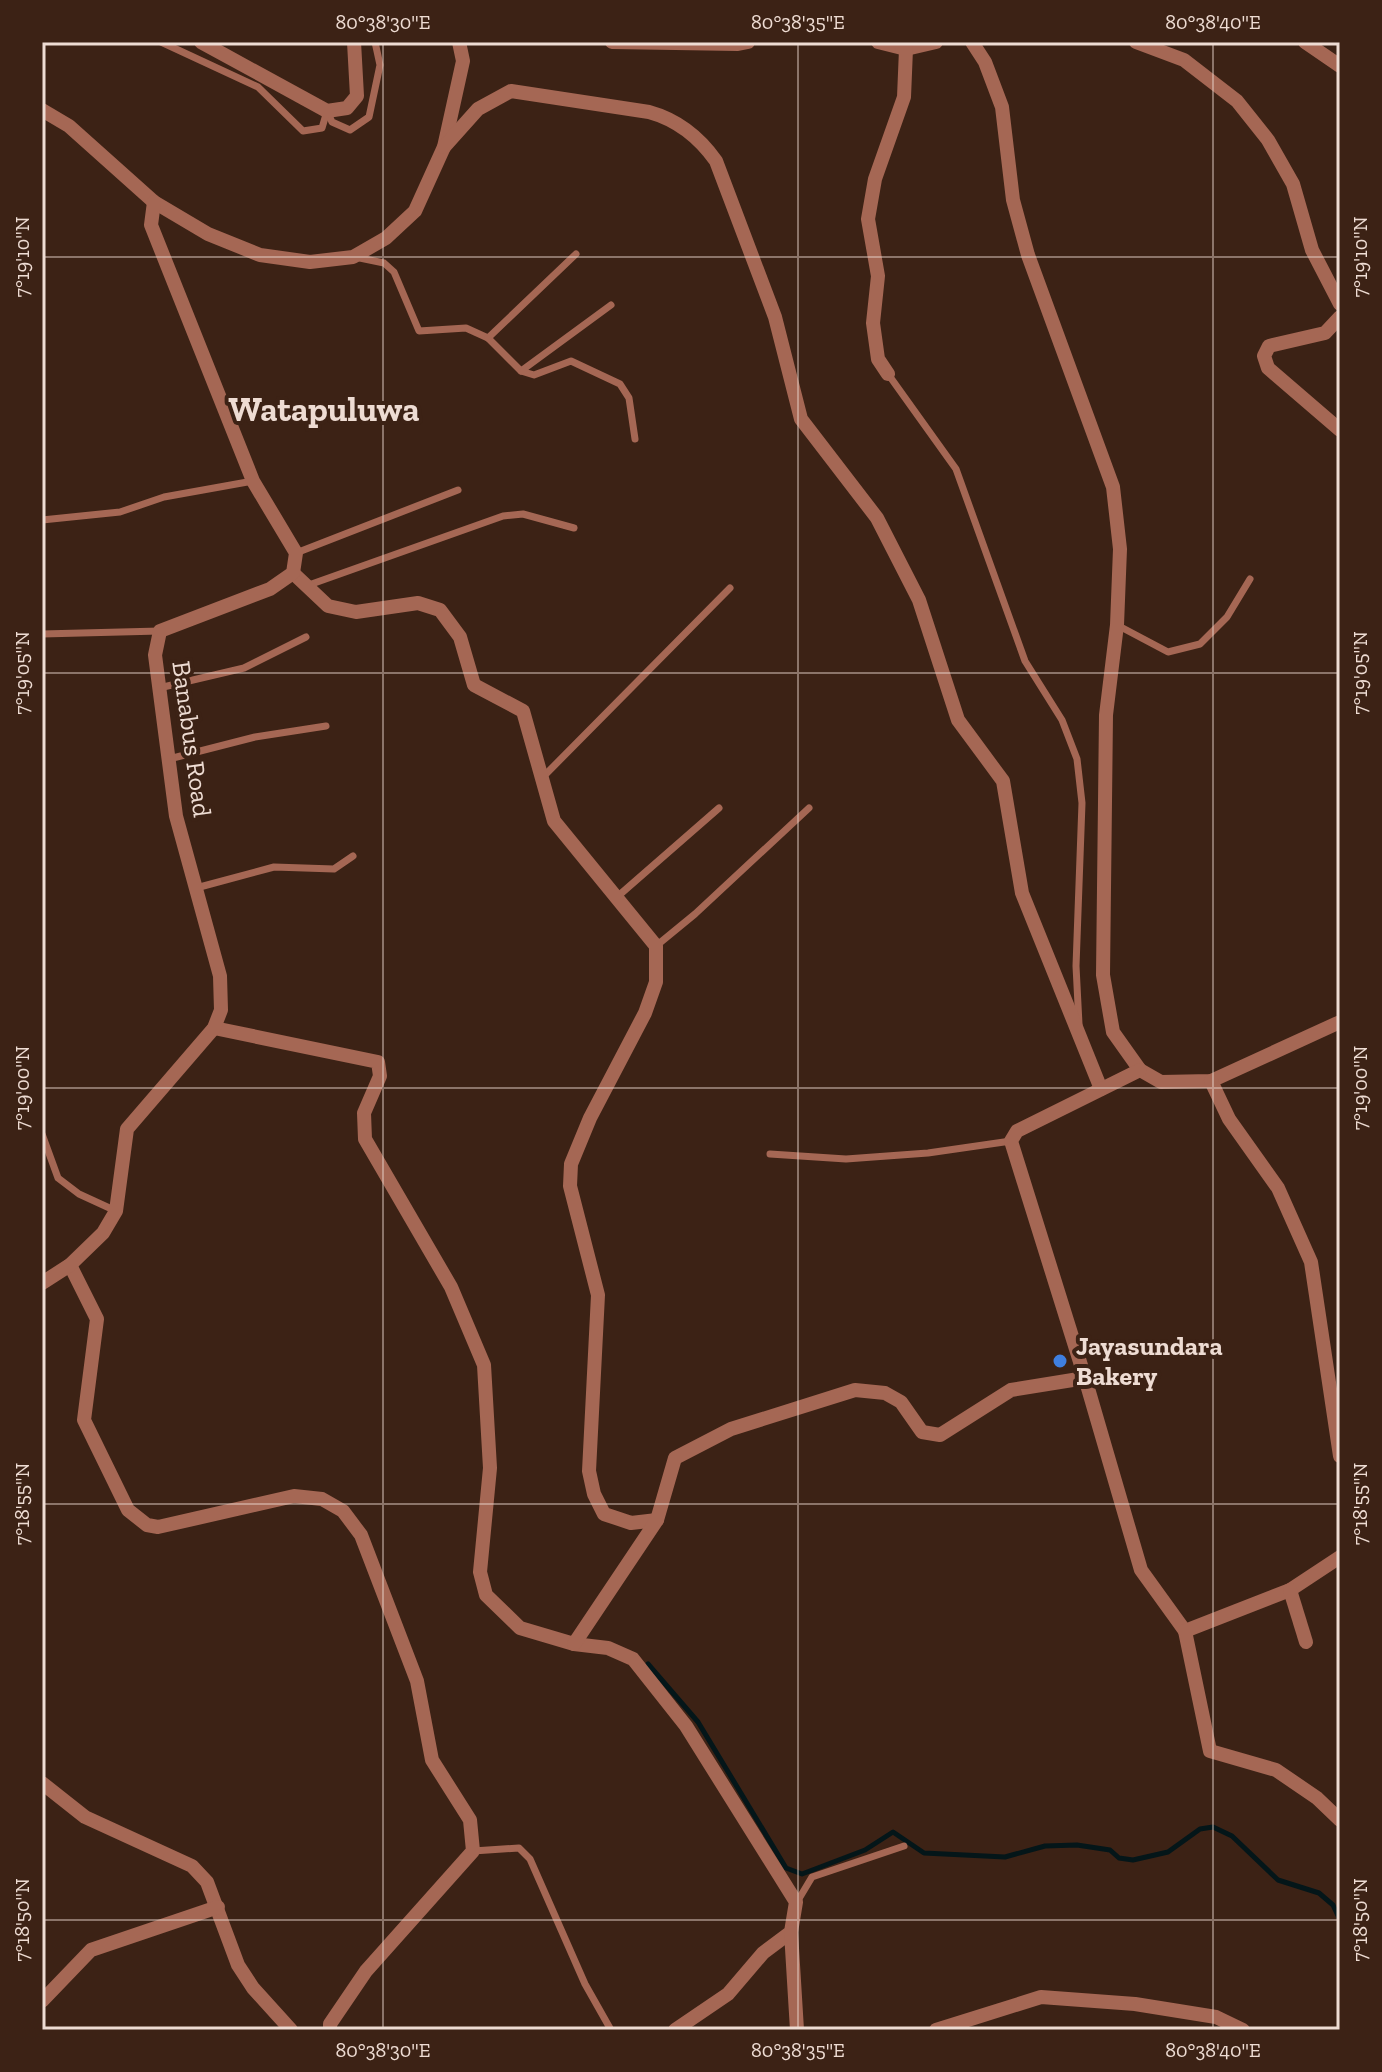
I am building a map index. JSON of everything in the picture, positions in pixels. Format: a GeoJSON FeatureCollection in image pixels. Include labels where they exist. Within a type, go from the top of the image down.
{"type":"FeatureCollection","features":[{"type":"Feature","properties":{"kind":"street"},"geometry":{"type":"LineString","coordinates":[[201,42],[327,111],[347,108],[357,96],[354,42]]}},
{"type":"Feature","properties":{"kind":"street"},"geometry":{"type":"LineString","coordinates":[[42,110],[69,126],[154,202],[208,234],[260,255],[310,262],[353,257],[386,238],[415,211],[444,147],[463,61],[459,42]]}},
{"type":"Feature","properties":{"kind":"street"},"geometry":{"type":"LineString","coordinates":[[612,42],[748,42]]}},
{"type":"Feature","properties":{"kind":"street"},"geometry":{"type":"LineString","coordinates":[[878,42],[902,46],[936,42]]}},
{"type":"Feature","properties":{"kind":"street"},"geometry":{"type":"LineString","coordinates":[[972,42],[985,62],[1002,107],[1013,200],[1028,255],[1113,487],[1120,549],[1117,625],[1106,715],[1103,975],[1113,1032],[1140,1070],[1161,1082],[1211,1081],[1340,1022]]}},
{"type":"Feature","properties":{"kind":"street"},"geometry":{"type":"LineString","coordinates":[[1136,42],[1184,60],[1237,101],[1268,140],[1293,184],[1312,250],[1340,304]]}},
{"type":"Feature","properties":{"kind":"street"},"geometry":{"type":"LineString","coordinates":[[1305,42],[1340,66]]}},
{"type":"Feature","properties":{"kind":"street"},"geometry":{"type":"LineString","coordinates":[[888,374],[878,359],[876,347],[873,323],[878,276],[868,219],[875,179],[904,97],[902,46]]}},
{"type":"Feature","properties":{"kind":"street"},"geometry":{"type":"LineString","coordinates":[[444,147],[478,109],[511,91],[670,118],[703,143],[716,161],[775,317],[801,419],[877,518],[919,600],[958,720],[1003,781],[1022,893],[1101,1089]]}},
{"type":"Feature","properties":{"kind":"street"},"geometry":{"type":"LineString","coordinates":[[154,202],[151,225],[253,481],[296,553],[293,573],[328,606],[356,612],[418,603],[440,610],[460,637],[474,685],[523,711],[554,821],[656,946],[656,982],[645,1013],[590,1118],[571,1164],[570,1186],[598,1295],[589,1471],[594,1494],[604,1514],[631,1523],[657,1520]]}},
{"type":"Feature","properties":{"kind":"street"},"geometry":{"type":"LineString","coordinates":[[1340,317],[1325,333],[1269,346],[1264,356],[1268,368],[1340,430]]}},
{"type":"Feature","properties":{"kind":"street","name":"Banabus Road"},"geometry":{"type":"LineString","coordinates":[[214,1028],[221,1010],[220,976],[176,816],[155,655],[160,631],[270,589],[293,573]]}},
{"type":"Feature","properties":{"kind":"street"},"geometry":{"type":"LineString","coordinates":[[42,1283],[70,1265],[103,1233],[116,1211],[127,1129],[214,1028],[378,1062],[380,1076],[364,1113],[365,1139],[451,1287],[484,1365],[490,1468],[480,1572],[486,1595],[520,1628],[574,1644],[608,1648],[633,1659],[686,1726],[796,1902],[791,1932],[797,2030]]}},
{"type":"Feature","properties":{"kind":"street"},"geometry":{"type":"LineString","coordinates":[[1140,1070],[1017,1131],[1011,1141],[1141,1570],[1185,1631],[1210,1751],[1276,1770],[1317,1798],[1340,1820]]}},
{"type":"Feature","properties":{"kind":"street"},"geometry":{"type":"LineString","coordinates":[[1211,1081],[1229,1119],[1278,1188],[1311,1262],[1340,1456]]}},
{"type":"Feature","properties":{"kind":"street"},"geometry":{"type":"LineString","coordinates":[[70,1265],[97,1319],[84,1420],[128,1510],[147,1525],[158,1527],[294,1496],[322,1499],[343,1511],[361,1535],[417,1681],[432,1760],[470,1820],[473,1851],[366,1971],[330,2024],[330,2030]]}},
{"type":"Feature","properties":{"kind":"street"},"geometry":{"type":"LineString","coordinates":[[574,1644],[657,1520],[675,1458],[731,1429],[855,1390],[885,1393],[901,1402],[922,1432],[940,1435],[1011,1390],[1085,1378]]}},
{"type":"Feature","properties":{"kind":"street"},"geometry":{"type":"LineString","coordinates":[[1185,1631],[1290,1590],[1340,1557]]}},
{"type":"Feature","properties":{"kind":"street"},"geometry":{"type":"LineString","coordinates":[[1290,1590],[1306,1642]]}},
{"type":"Feature","properties":{"kind":"street"},"geometry":{"type":"LineString","coordinates":[[42,1783],[85,1817],[192,1866],[207,1882],[238,1965],[253,1988],[291,2030]]}},
{"type":"Feature","properties":{"kind":"street"},"geometry":{"type":"LineString","coordinates":[[42,2001],[91,1950],[218,1907]]}},
{"type":"Feature","properties":{"kind":"street"},"geometry":{"type":"LineString","coordinates":[[675,2030],[728,1994],[763,1953],[791,1932]]}},
{"type":"Feature","properties":{"kind":"street"},"geometry":{"type":"LineString","coordinates":[[936,2030],[1041,1997],[1135,2004],[1216,2017],[1243,2030]]}},
{"type":"Feature","properties":{"kind":"lane"},"geometry":{"type":"LineString","coordinates":[[161,42],[258,87],[303,131],[322,128],[327,111]]}},
{"type":"Feature","properties":{"kind":"lane"},"geometry":{"type":"LineString","coordinates":[[327,111],[332,122],[350,130],[369,117],[380,65],[375,42]]}},
{"type":"Feature","properties":{"kind":"lane"},"geometry":{"type":"LineString","coordinates":[[488,338],[576,254]]}},
{"type":"Feature","properties":{"kind":"lane"},"geometry":{"type":"LineString","coordinates":[[353,257],[384,263],[394,272],[419,331],[466,328],[488,338],[521,371],[534,375],[571,361],[620,384],[629,398],[635,439]]}},
{"type":"Feature","properties":{"kind":"lane"},"geometry":{"type":"LineString","coordinates":[[521,371],[611,305]]}},
{"type":"Feature","properties":{"kind":"lane"},"geometry":{"type":"LineString","coordinates":[[888,374],[956,469],[1025,661],[1062,720],[1077,759],[1082,803],[1076,966],[1080,1037]]}},
{"type":"Feature","properties":{"kind":"lane"},"geometry":{"type":"LineString","coordinates":[[42,520],[120,512],[164,497],[253,481]]}},
{"type":"Feature","properties":{"kind":"lane"},"geometry":{"type":"LineString","coordinates":[[296,553],[458,490]]}},
{"type":"Feature","properties":{"kind":"lane"},"geometry":{"type":"LineString","coordinates":[[306,586],[503,516],[523,514],[574,528]]}},
{"type":"Feature","properties":{"kind":"lane"},"geometry":{"type":"LineString","coordinates":[[1117,625],[1168,652],[1200,644],[1227,617],[1250,579]]}},
{"type":"Feature","properties":{"kind":"lane"},"geometry":{"type":"LineString","coordinates":[[542,778],[730,588]]}},
{"type":"Feature","properties":{"kind":"lane"},"geometry":{"type":"LineString","coordinates":[[42,634],[160,631]]}},
{"type":"Feature","properties":{"kind":"lane"},"geometry":{"type":"LineString","coordinates":[[159,688],[244,668],[306,637]]}},
{"type":"Feature","properties":{"kind":"lane"},"geometry":{"type":"LineString","coordinates":[[169,759],[255,737],[326,726]]}},
{"type":"Feature","properties":{"kind":"lane"},"geometry":{"type":"LineString","coordinates":[[615,899],[719,808]]}},
{"type":"Feature","properties":{"kind":"lane"},"geometry":{"type":"LineString","coordinates":[[656,946],[809,808]]}},
{"type":"Feature","properties":{"kind":"lane"},"geometry":{"type":"LineString","coordinates":[[196,888],[274,867],[334,869],[353,856]]}},
{"type":"Feature","properties":{"kind":"lane"},"geometry":{"type":"LineString","coordinates":[[42,1134],[58,1178],[79,1194],[116,1211]]}},
{"type":"Feature","properties":{"kind":"lane"},"geometry":{"type":"LineString","coordinates":[[770,1154],[846,1159],[928,1153],[1011,1141]]}},
{"type":"Feature","properties":{"kind":"lane"},"geometry":{"type":"LineString","coordinates":[[796,1902],[812,1877],[904,1846]]}},
{"type":"Feature","properties":{"kind":"lane"},"geometry":{"type":"LineString","coordinates":[[473,1851],[519,1848],[530,1859],[585,1984],[611,2030]]}},
{"type":"Feature","properties":{"kind":"waterway"},"geometry":{"type":"LineString","coordinates":[[648,1664],[698,1722],[786,1868],[802,1874],[865,1850],[893,1832],[924,1853],[1005,1857],[1045,1846],[1077,1845],[1110,1850],[1119,1858],[1133,1860],[1168,1852],[1200,1829],[1213,1827],[1232,1836],[1278,1880],[1319,1893],[1333,1905],[1340,1920]]}},
{"type":"Feature","properties":{"kind":"place","name":"Jayasundara Bakery"},"geometry":{"type":"Point","coordinates":[1060,1361]}},
{"type":"Feature","properties":{"kind":"district","name":"Watapuluwa"},"geometry":{"type":"Point","coordinates":[324,409]}}]}
